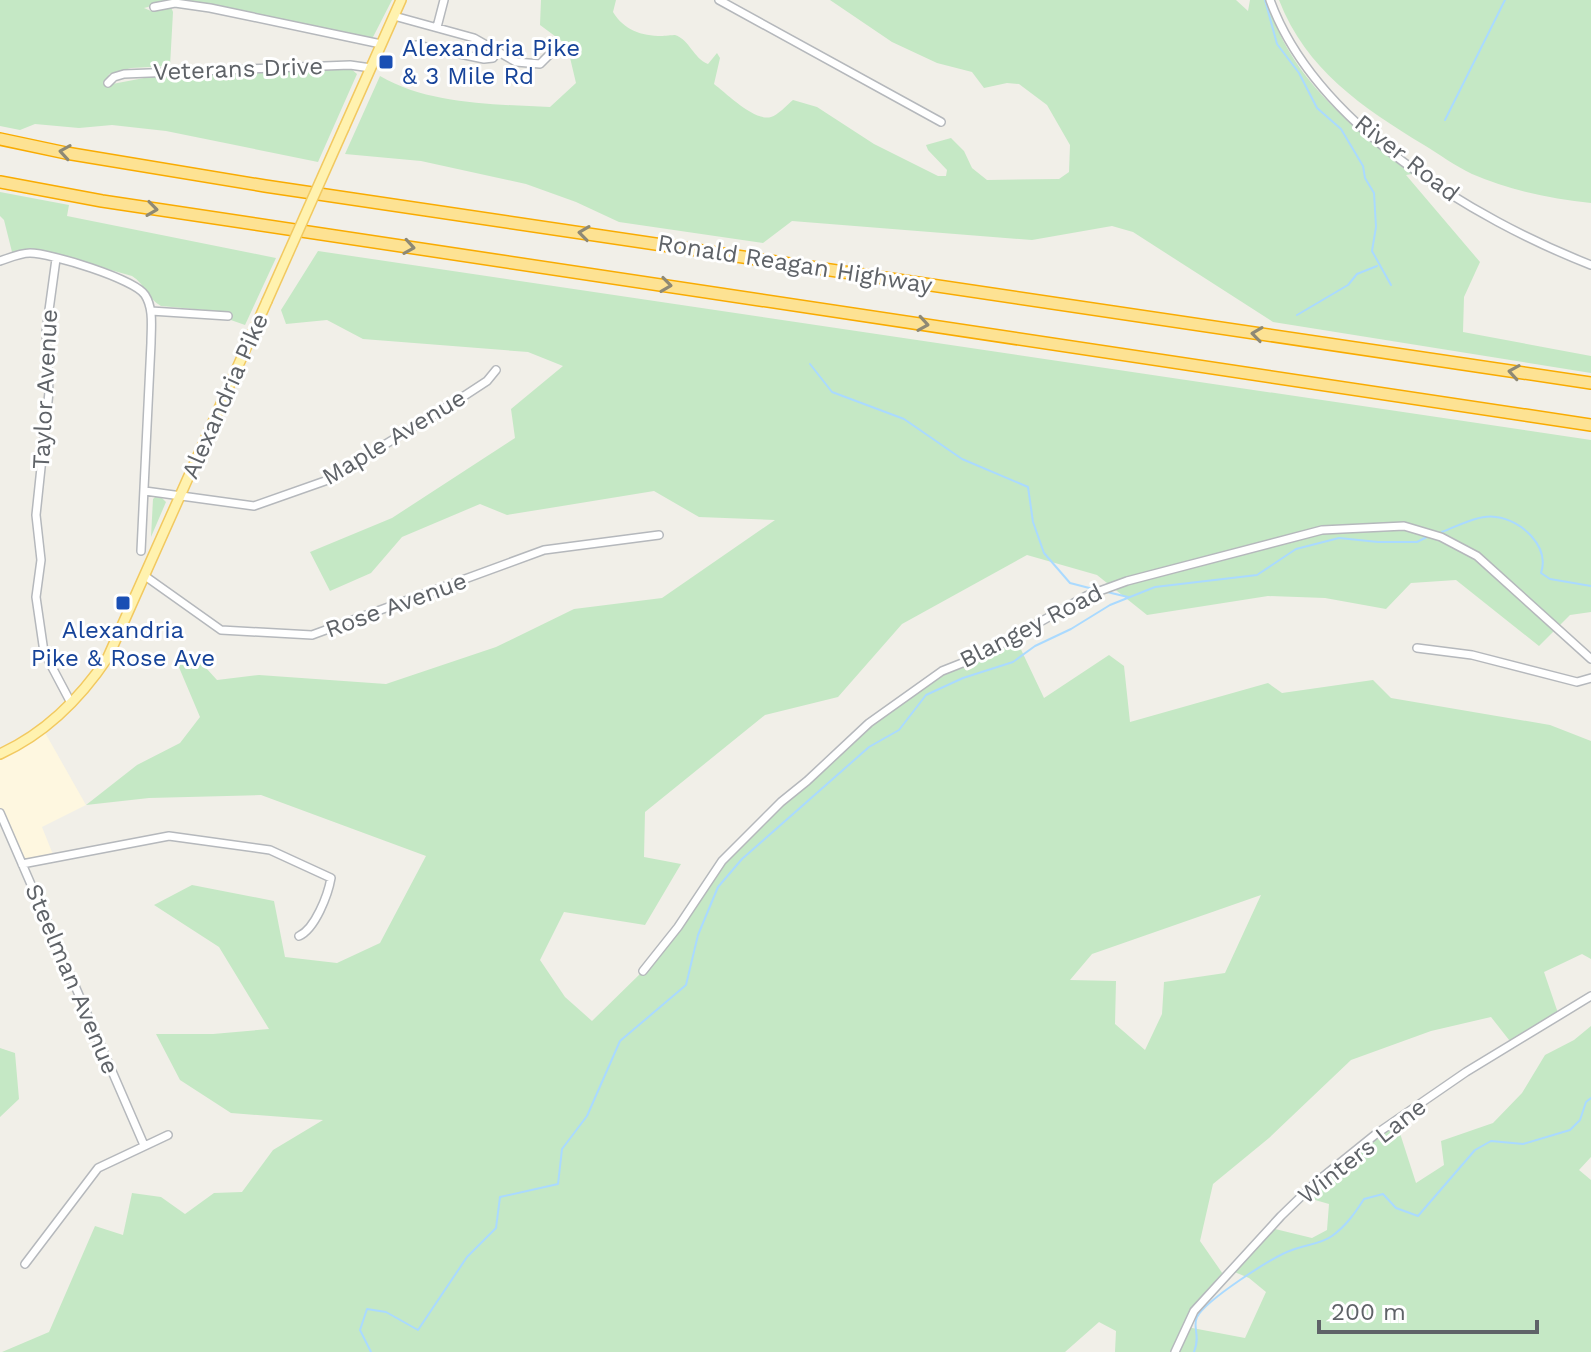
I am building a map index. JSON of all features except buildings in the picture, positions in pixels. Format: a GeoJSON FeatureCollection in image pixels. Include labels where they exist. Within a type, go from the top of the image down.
{"type":"FeatureCollection","features":[{"type":"Feature","properties":{"kind":"highway","name":"Ronald Reagan Highway"},"geometry":{"type":"LineString","coordinates":[[0,139],[265,186],[1591,383]]}},
{"type":"Feature","properties":{"kind":"highway","name":"Ronald Reagan Highway"},"geometry":{"type":"LineString","coordinates":[[0,182],[102,201],[1591,425]]}},
{"type":"Feature","properties":{"kind":"main road","name":"Alexandria Pike"},"geometry":{"type":"LineString","coordinates":[[0,754],[43,729],[88,686],[108,657],[401,0]]}},
{"type":"Feature","properties":{"kind":"street"},"geometry":{"type":"LineString","coordinates":[[437,27],[444,0]]}},
{"type":"Feature","properties":{"kind":"street"},"geometry":{"type":"LineString","coordinates":[[719,0],[941,122]]}},
{"type":"Feature","properties":{"kind":"street","name":"River Road"},"geometry":{"type":"LineString","coordinates":[[1270,0],[1286,38],[1303,63],[1330,95],[1385,146],[1477,211],[1529,239],[1591,265]]}},
{"type":"Feature","properties":{"kind":"street"},"geometry":{"type":"LineString","coordinates":[[154,7],[175,3],[210,8],[381,44]]}},
{"type":"Feature","properties":{"kind":"street"},"geometry":{"type":"LineString","coordinates":[[394,16],[480,41],[513,61],[542,63],[550,54]]}},
{"type":"Feature","properties":{"kind":"street"},"geometry":{"type":"LineString","coordinates":[[477,57],[481,50],[480,41]]}},
{"type":"Feature","properties":{"kind":"street"},"geometry":{"type":"LineString","coordinates":[[416,45],[489,59],[497,52]]}},
{"type":"Feature","properties":{"kind":"street","name":"Veterans Drive"},"geometry":{"type":"LineString","coordinates":[[108,83],[124,74],[350,65],[371,68]]}},
{"type":"Feature","properties":{"kind":"street"},"geometry":{"type":"LineString","coordinates":[[0,261],[30,253],[56,259],[131,282],[146,296],[151,311],[228,316]]}},
{"type":"Feature","properties":{"kind":"street","name":"Taylor Avenue"},"geometry":{"type":"LineString","coordinates":[[56,259],[46,332],[49,392],[36,515],[41,560],[36,597],[44,652],[71,703]]}},
{"type":"Feature","properties":{"kind":"street","name":"Alexandria Pike"},"geometry":{"type":"LineString","coordinates":[[141,551],[151,311]]}},
{"type":"Feature","properties":{"kind":"street","name":"Maple Avenue"},"geometry":{"type":"LineString","coordinates":[[145,491],[254,506],[320,483],[458,400],[487,381],[496,370]]}},
{"type":"Feature","properties":{"kind":"street","name":"Blangey Road"},"geometry":{"type":"LineString","coordinates":[[643,971],[678,927],[722,861],[781,802],[869,723],[933,676],[957,663],[980,656],[1086,596],[1127,581],[1322,530],[1404,526],[1441,537],[1477,556],[1591,659]]}},
{"type":"Feature","properties":{"kind":"street","name":"Rose Avenue"},"geometry":{"type":"LineString","coordinates":[[145,576],[221,630],[312,635],[544,550],[659,535]]}},
{"type":"Feature","properties":{"kind":"street"},"geometry":{"type":"LineString","coordinates":[[1417,648],[1472,655],[1577,682],[1591,678]]}},
{"type":"Feature","properties":{"kind":"street","name":"Steelman Avenue"},"geometry":{"type":"LineString","coordinates":[[0,813],[144,1145]]}},
{"type":"Feature","properties":{"kind":"street"},"geometry":{"type":"LineString","coordinates":[[22,864],[169,836],[270,850],[331,878],[311,926],[299,936]]}},
{"type":"Feature","properties":{"kind":"street","name":"Winters Lane"},"geometry":{"type":"LineString","coordinates":[[1175,1352],[1194,1311],[1281,1216],[1324,1176],[1376,1134],[1466,1072],[1591,996]]}},
{"type":"Feature","properties":{"kind":"street"},"geometry":{"type":"LineString","coordinates":[[25,1264],[98,1168],[168,1135]]}},
{"type":"Feature","properties":{"kind":"shaded area"},"geometry":{"type":"Polygon","coordinates":[[[43,729],[86,805],[42,827],[54,857],[22,864],[0,813],[0,754],[43,729]]]}},
{"type":"Feature","properties":{"kind":"green space"},"geometry":{"type":"Polygon","coordinates":[[[0,0],[175,0],[144,8],[151,11],[171,7],[170,66],[131,68],[109,74],[107,85],[160,75],[350,68],[357,74],[318,162],[166,131],[112,125],[79,128],[35,124],[20,130],[0,126],[0,0]]]}},
{"type":"Feature","properties":{"kind":"green space"},"geometry":{"type":"Polygon","coordinates":[[[177,0],[392,0],[372,39],[177,0]]]}},
{"type":"Feature","properties":{"kind":"green space"},"geometry":{"type":"Polygon","coordinates":[[[541,0],[616,0],[613,12],[634,31],[680,37],[708,64],[717,53],[720,58],[714,84],[757,115],[774,116],[793,100],[817,107],[874,144],[938,176],[946,176],[947,170],[926,145],[951,138],[964,151],[972,168],[987,180],[1059,179],[1069,172],[1070,145],[1047,105],[1019,84],[984,88],[972,72],[937,63],[892,42],[830,0],[1236,0],[1248,11],[1250,0],[1266,0],[1285,45],[1314,86],[1345,118],[1412,174],[1406,175],[1480,262],[1464,297],[1463,332],[1591,356],[1591,373],[1273,322],[1133,232],[1112,226],[1032,240],[792,221],[763,243],[619,222],[526,184],[421,161],[345,154],[380,76],[399,86],[441,98],[550,107],[576,83],[567,45],[540,25],[541,0]]]}},
{"type":"Feature","properties":{"kind":"green space"},"geometry":{"type":"Polygon","coordinates":[[[1279,0],[1591,0],[1591,203],[1530,193],[1486,180],[1401,131],[1358,101],[1320,67],[1290,25],[1279,0]]]}},
{"type":"Feature","properties":{"kind":"green space"},"geometry":{"type":"Polygon","coordinates":[[[0,192],[69,205],[67,216],[276,258],[245,325],[228,319],[227,312],[161,306],[132,276],[37,249],[12,252],[4,220],[0,216],[0,192]]]}},
{"type":"Feature","properties":{"kind":"green space"},"geometry":{"type":"Polygon","coordinates":[[[318,251],[1591,440],[1591,612],[1570,615],[1539,646],[1456,580],[1411,583],[1386,609],[1325,598],[1268,596],[1147,615],[1097,575],[1027,555],[902,624],[838,697],[765,715],[645,812],[644,857],[681,864],[645,925],[564,912],[540,960],[565,997],[592,1021],[643,971],[707,880],[841,746],[919,685],[1015,637],[1044,698],[1109,655],[1124,666],[1130,722],[1268,683],[1282,693],[1373,680],[1391,698],[1550,725],[1591,741],[1591,959],[1582,954],[1544,972],[1559,1016],[1513,1045],[1491,1017],[1431,1031],[1351,1060],[1269,1138],[1213,1184],[1200,1241],[1225,1277],[1194,1311],[1187,1327],[1245,1338],[1266,1292],[1249,1278],[1232,1271],[1271,1228],[1312,1238],[1327,1230],[1329,1204],[1301,1196],[1396,1121],[1416,1183],[1444,1165],[1441,1141],[1493,1123],[1522,1093],[1545,1055],[1574,1040],[1591,1026],[1591,1157],[1579,1170],[1591,1180],[1591,1352],[1115,1352],[1116,1331],[1099,1322],[1065,1352],[2,1352],[49,1332],[95,1226],[123,1235],[132,1193],[161,1197],[185,1214],[214,1193],[242,1192],[273,1150],[323,1120],[231,1113],[180,1080],[156,1034],[213,1034],[269,1029],[219,947],[154,905],[192,885],[274,901],[285,957],[337,963],[380,943],[426,856],[261,795],[149,798],[86,805],[137,765],[180,743],[200,717],[178,665],[196,657],[217,680],[259,675],[386,684],[496,647],[574,609],[662,598],[775,520],[699,517],[654,491],[507,515],[480,504],[402,537],[371,573],[330,591],[310,552],[392,518],[515,438],[511,409],[563,366],[528,352],[363,339],[327,320],[286,324],[281,310],[318,251]],[[1261,895],[1092,954],[1070,980],[1116,981],[1115,1024],[1145,1050],[1162,1014],[1164,982],[1225,973],[1261,895]]]}},
{"type":"Feature","properties":{"kind":"green space"},"geometry":{"type":"Polygon","coordinates":[[[156,496],[166,502],[151,537],[153,499],[156,496]]]}},
{"type":"Feature","properties":{"kind":"green space"},"geometry":{"type":"Polygon","coordinates":[[[0,1048],[15,1053],[19,1099],[0,1117],[0,1048]]]}},
{"type":"Feature","properties":{"kind":"waterway"},"geometry":{"type":"LineString","coordinates":[[1265,0],[1277,44],[1299,73],[1317,108],[1341,129],[1363,166],[1365,178],[1374,193],[1376,227],[1372,251],[1391,285]]}},
{"type":"Feature","properties":{"kind":"waterway"},"geometry":{"type":"LineString","coordinates":[[1445,120],[1505,0]]}},
{"type":"Feature","properties":{"kind":"waterway"},"geometry":{"type":"LineString","coordinates":[[1297,315],[1348,285],[1357,274],[1377,266]]}},
{"type":"Feature","properties":{"kind":"waterway"},"geometry":{"type":"LineString","coordinates":[[810,364],[832,392],[904,419],[962,459],[1028,487],[1033,522],[1044,553],[1070,583],[1097,590]]}},
{"type":"Feature","properties":{"kind":"waterway"},"geometry":{"type":"LineString","coordinates":[[1442,532],[1483,517],[1505,519],[1524,529],[1537,544],[1543,563],[1541,573],[1550,579],[1591,586]]}},
{"type":"Feature","properties":{"kind":"waterway"},"geometry":{"type":"LineString","coordinates":[[371,1352],[360,1330],[367,1309],[386,1312],[418,1330],[467,1257],[496,1228],[500,1197],[558,1184],[562,1149],[587,1116],[620,1041],[686,985],[698,935],[718,887],[742,859],[869,747],[899,730],[926,695],[963,678],[1013,662],[1035,646],[1110,605],[1155,587],[1257,575],[1296,549],[1339,538],[1417,542],[1427,537]]}},
{"type":"Feature","properties":{"kind":"waterway"},"geometry":{"type":"LineString","coordinates":[[1107,592],[1128,597]]}},
{"type":"Feature","properties":{"kind":"waterway"},"geometry":{"type":"LineString","coordinates":[[1194,1352],[1197,1317],[1213,1300],[1283,1254],[1332,1236],[1350,1219],[1364,1199],[1383,1194],[1396,1208],[1418,1216],[1475,1150],[1491,1141],[1523,1144],[1570,1130],[1580,1120],[1586,1102],[1591,1098]]}},
{"type":"Feature","properties":{"kind":"place","name":"Alexandria Pike & 3 Mile Rd"},"geometry":{"type":"Point","coordinates":[386,62]}},
{"type":"Feature","properties":{"kind":"place","name":"Alexandria Pike & Rose Ave"},"geometry":{"type":"Point","coordinates":[123,603]}}]}
